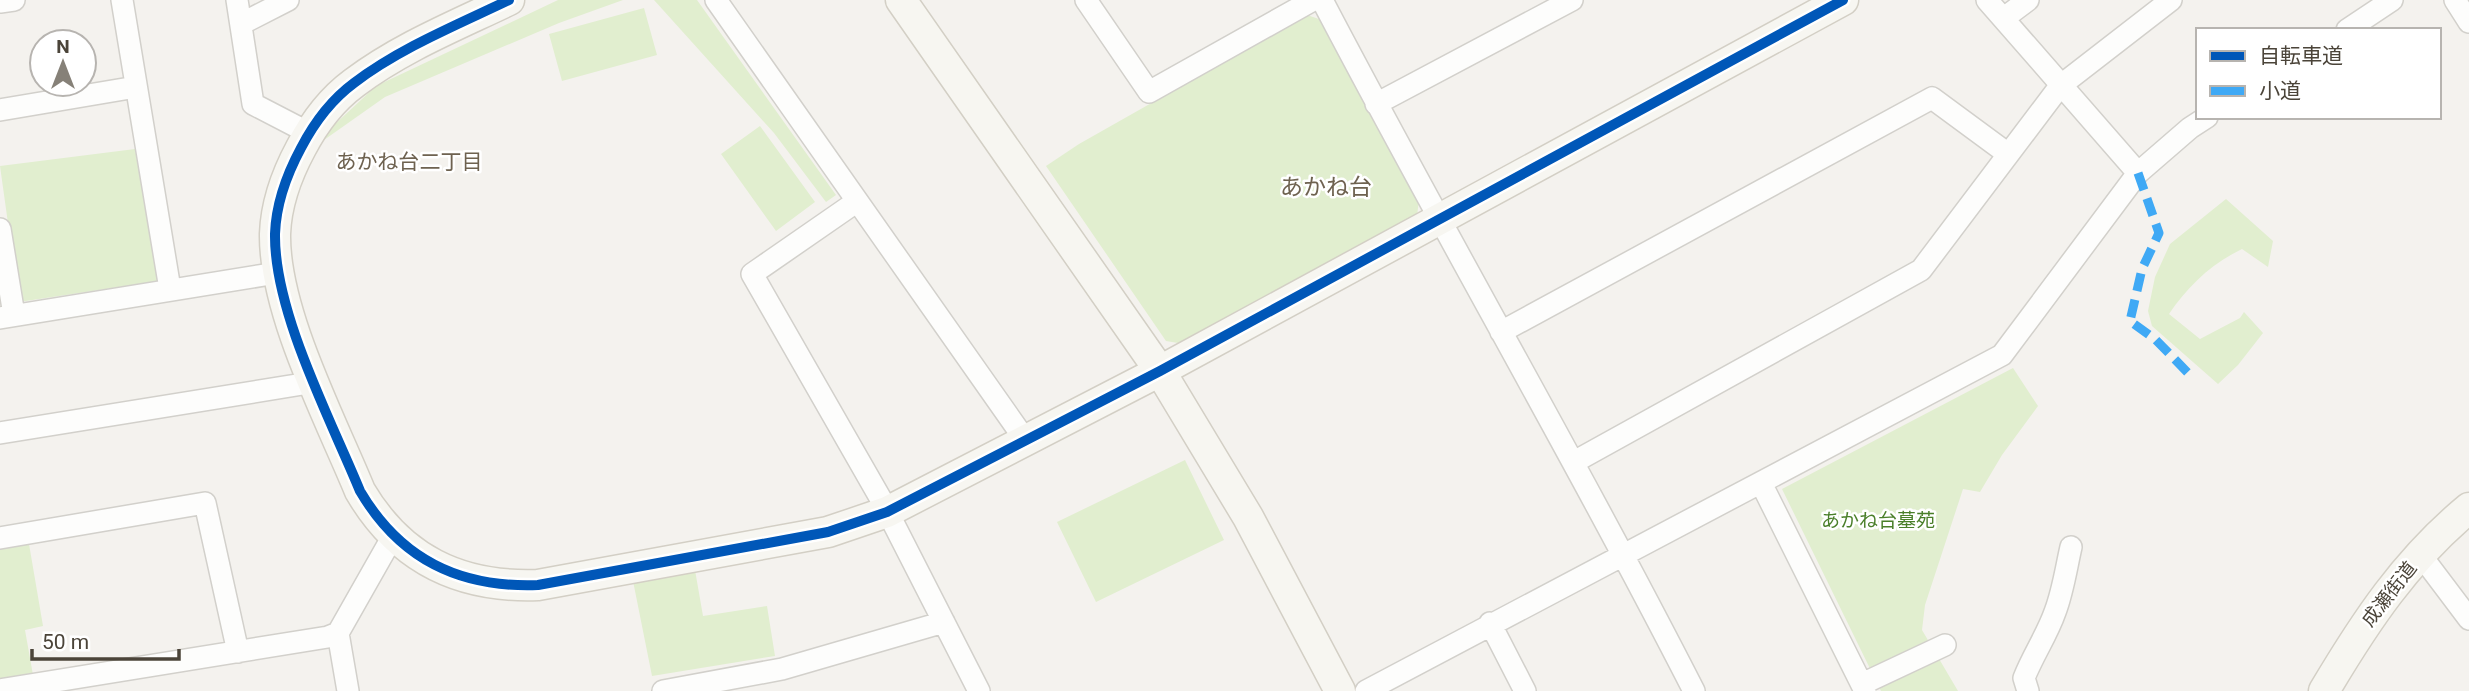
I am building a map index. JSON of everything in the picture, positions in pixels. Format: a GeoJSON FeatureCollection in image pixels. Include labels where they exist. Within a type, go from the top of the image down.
{"type":"FeatureCollection","features":[{"type":"Feature","properties":{"kind":"street"},"geometry":{"type":"LineString","coordinates":[[0,2],[14,0]]}},
{"type":"Feature","properties":{"kind":"street"},"geometry":{"type":"LineString","coordinates":[[122,0],[170,289]]}},
{"type":"Feature","properties":{"kind":"street"},"geometry":{"type":"LineString","coordinates":[[237,0],[253,104],[309,133]]}},
{"type":"Feature","properties":{"kind":"street"},"geometry":{"type":"LineString","coordinates":[[241,24],[288,0]]}},
{"type":"Feature","properties":{"kind":"street"},"geometry":{"type":"LineString","coordinates":[[509,0],[468,10],[373,69],[332,100],[294,161],[284,186],[275,235],[277,273],[300,344],[360,491],[372,510],[393,536],[414,552],[446,570],[476,581],[507,586],[527,585],[828,532],[887,512],[1160,371],[1843,0]]}},
{"type":"Feature","properties":{"kind":"street"},"geometry":{"type":"LineString","coordinates":[[716,0],[1026,441]]}},
{"type":"Feature","properties":{"kind":"street"},"geometry":{"type":"LineString","coordinates":[[901,0],[1160,371],[1248,517],[1340,691]]}},
{"type":"Feature","properties":{"kind":"street"},"geometry":{"type":"LineString","coordinates":[[1086,0],[1149,92],[1314,0]]}},
{"type":"Feature","properties":{"kind":"street"},"geometry":{"type":"LineString","coordinates":[[1322,0],[1439,221],[1624,554],[1694,691]]}},
{"type":"Feature","properties":{"kind":"street"},"geometry":{"type":"LineString","coordinates":[[1376,104],[1572,0]]}},
{"type":"Feature","properties":{"kind":"street"},"geometry":{"type":"LineString","coordinates":[[1987,0],[2138,173]]}},
{"type":"Feature","properties":{"kind":"street"},"geometry":{"type":"LineString","coordinates":[[2004,18],[2028,0]]}},
{"type":"Feature","properties":{"kind":"street"},"geometry":{"type":"LineString","coordinates":[[1574,463],[1922,270],[2060,86],[2171,0]]}},
{"type":"Feature","properties":{"kind":"street"},"geometry":{"type":"LineString","coordinates":[[2350,28],[2392,0]]}},
{"type":"Feature","properties":{"kind":"street"},"geometry":{"type":"LineString","coordinates":[[2455,0],[2469,22]]}},
{"type":"Feature","properties":{"kind":"street"},"geometry":{"type":"LineString","coordinates":[[0,110],[136,88]]}},
{"type":"Feature","properties":{"kind":"street"},"geometry":{"type":"LineString","coordinates":[[1500,332],[1932,98],[2008,154]]}},
{"type":"Feature","properties":{"kind":"street"},"geometry":{"type":"LineString","coordinates":[[1366,691],[1490,623],[2002,355],[2138,173],[2204,119]]}},
{"type":"Feature","properties":{"kind":"street"},"geometry":{"type":"LineString","coordinates":[[856,202],[752,274],[887,512],[979,691]]}},
{"type":"Feature","properties":{"kind":"street"},"geometry":{"type":"LineString","coordinates":[[0,229],[7,317],[277,273]]}},
{"type":"Feature","properties":{"kind":"street"},"geometry":{"type":"LineString","coordinates":[[0,433],[315,382]]}},
{"type":"Feature","properties":{"kind":"street"},"geometry":{"type":"LineString","coordinates":[[1761,483],[1864,688],[1945,645]]}},
{"type":"Feature","properties":{"kind":"street"},"geometry":{"type":"LineString","coordinates":[[0,538],[205,503],[238,652]]}},
{"type":"Feature","properties":{"kind":"street","name":"成瀬街道"},"geometry":{"type":"LineString","coordinates":[[2324,691],[2384,596],[2420,554],[2469,508]]}},
{"type":"Feature","properties":{"kind":"street"},"geometry":{"type":"LineString","coordinates":[[0,690],[328,637],[338,633],[393,536]]}},
{"type":"Feature","properties":{"kind":"street"},"geometry":{"type":"LineString","coordinates":[[2028,691],[2024,678],[2055,614],[2071,547]]}},
{"type":"Feature","properties":{"kind":"street"},"geometry":{"type":"LineString","coordinates":[[2420,554],[2469,619]]}},
{"type":"Feature","properties":{"kind":"street"},"geometry":{"type":"LineString","coordinates":[[663,691],[782,669],[944,622]]}},
{"type":"Feature","properties":{"kind":"street"},"geometry":{"type":"LineString","coordinates":[[1490,623],[1525,691]]}},
{"type":"Feature","properties":{"kind":"street"},"geometry":{"type":"LineString","coordinates":[[338,633],[348,691]]}},
{"type":"Feature","properties":{"kind":"green space"},"geometry":{"type":"Polygon","coordinates":[[[558,0],[623,0],[559,23],[385,97],[324,140],[333,126],[376,86],[558,0]]]}},
{"type":"Feature","properties":{"kind":"green space"},"geometry":{"type":"Polygon","coordinates":[[[654,0],[697,0],[836,195],[826,202],[774,133],[654,0]]]}},
{"type":"Feature","properties":{"kind":"green space"},"geometry":{"type":"Polygon","coordinates":[[[644,8],[657,55],[562,81],[549,34],[644,8]]]}},
{"type":"Feature","properties":{"kind":"green space"},"geometry":{"type":"Polygon","coordinates":[[[1307,15],[1319,19],[1419,200],[1417,216],[1184,344],[1166,341],[1046,166],[1079,144],[1307,15]]]}},
{"type":"Feature","properties":{"kind":"green space"},"geometry":{"type":"Polygon","coordinates":[[[760,126],[815,202],[776,231],[721,154],[760,126]]]}},
{"type":"Feature","properties":{"kind":"green space"},"geometry":{"type":"Polygon","coordinates":[[[135,149],[159,281],[19,302],[0,166],[135,149]]]}},
{"type":"Feature","properties":{"kind":"green space"},"geometry":{"type":"Polygon","coordinates":[[[2226,199],[2273,241],[2268,267],[2242,249],[2201,277],[2169,314],[2200,339],[2240,318],[2244,312],[2263,333],[2238,365],[2218,384],[2152,326],[2148,311],[2155,277],[2170,244],[2226,199]]]}},
{"type":"Feature","properties":{"kind":"green space","name":"あかね台墓苑"},"geometry":{"type":"Polygon","coordinates":[[[2013,368],[2038,406],[2002,455],[1980,492],[1963,489],[1925,605],[1922,630],[1958,691],[1881,691],[1782,489],[2013,368]]]}},
{"type":"Feature","properties":{"kind":"green space"},"geometry":{"type":"Polygon","coordinates":[[[1185,460],[1224,540],[1096,602],[1057,522],[1185,460]]]}},
{"type":"Feature","properties":{"kind":"green space"},"geometry":{"type":"Polygon","coordinates":[[[29,544],[43,626],[25,630],[33,675],[0,680],[0,549],[29,544]]]}},
{"type":"Feature","properties":{"kind":"green space"},"geometry":{"type":"Polygon","coordinates":[[[695,570],[703,616],[767,606],[775,656],[652,676],[633,581],[695,570]]]}},
{"type":"Feature","properties":{"kind":"marked path"},"geometry":{"type":"LineString","coordinates":[[2138,173],[2159,233],[2142,269],[2130,321],[2156,340],[2192,377]]}},
{"type":"Feature","properties":{"kind":"cycle path"},"geometry":{"type":"LineString","coordinates":[[509,0],[390,59],[338,97],[317,121],[296,158],[280,201],[275,234],[277,264],[294,330],[360,491],[394,535],[434,565],[458,575],[509,585],[538,585],[828,532],[887,512],[1160,371],[1843,0]]}},
{"type":"Feature","properties":{"kind":"district","name":"あかね台二丁目"},"geometry":{"type":"Point","coordinates":[409,162]}},
{"type":"Feature","properties":{"kind":"district","name":"あかね台"},"geometry":{"type":"Point","coordinates":[1326,187]}}]}
